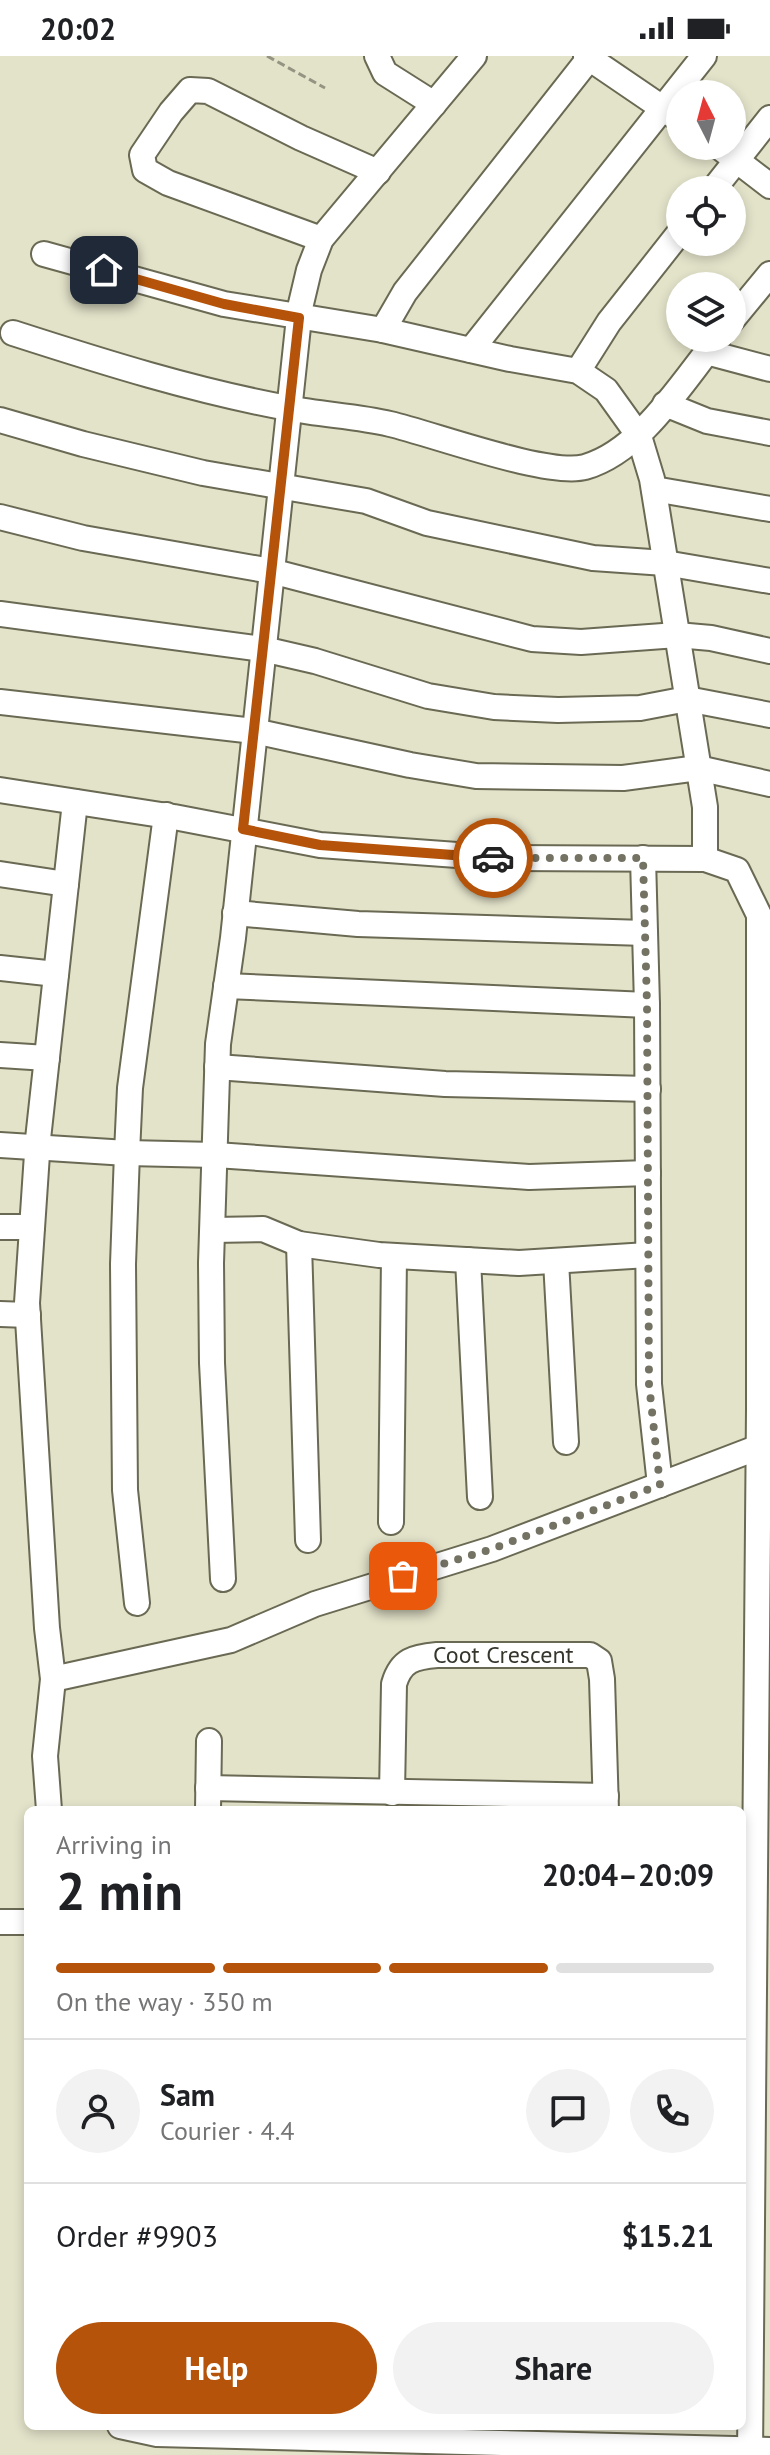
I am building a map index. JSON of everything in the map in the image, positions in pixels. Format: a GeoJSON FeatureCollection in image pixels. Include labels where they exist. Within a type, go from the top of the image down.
{"type":"FeatureCollection","features":[{"type":"Feature","properties":{"kind":"street"},"geometry":{"type":"LineString","coordinates":[[377,56],[385,73],[434,104]]}},
{"type":"Feature","properties":{"kind":"street"},"geometry":{"type":"LineString","coordinates":[[223,1579],[212,1363],[218,1044],[299,318],[309,270],[321,239],[474,56]]}},
{"type":"Feature","properties":{"kind":"street"},"geometry":{"type":"LineString","coordinates":[[690,80],[704,56]]}},
{"type":"Feature","properties":{"kind":"street"},"geometry":{"type":"LineString","coordinates":[[383,330],[405,292],[588,57],[666,111]]}},
{"type":"Feature","properties":{"kind":"street"},"geometry":{"type":"LineString","coordinates":[[321,239],[168,183],[145,170],[142,155],[190,90],[208,91],[301,138],[378,172]]}},
{"type":"Feature","properties":{"kind":"street"},"geometry":{"type":"LineString","coordinates":[[746,138],[770,118]]}},
{"type":"Feature","properties":{"kind":"street"},"geometry":{"type":"LineString","coordinates":[[471,350],[666,120]]}},
{"type":"Feature","properties":{"kind":"street"},"geometry":{"type":"LineString","coordinates":[[736,160],[770,186]]}},
{"type":"Feature","properties":{"kind":"street"},"geometry":{"type":"LineString","coordinates":[[578,371],[609,322],[666,250]]}},
{"type":"Feature","properties":{"kind":"street"},"geometry":{"type":"LineString","coordinates":[[44,254],[224,304],[383,330],[578,371],[606,390],[639,436],[654,489],[705,807],[705,859]]}},
{"type":"Feature","properties":{"kind":"street"},"geometry":{"type":"LineString","coordinates":[[746,309],[762,296],[770,274]]}},
{"type":"Feature","properties":{"kind":"street"},"geometry":{"type":"LineString","coordinates":[[13,333],[175,381],[289,408],[387,423],[548,467],[582,468],[602,460],[639,436],[706,352]]}},
{"type":"Feature","properties":{"kind":"street"},"geometry":{"type":"LineString","coordinates":[[729,352],[770,369]]}},
{"type":"Feature","properties":{"kind":"street"},"geometry":{"type":"LineString","coordinates":[[665,404],[707,421],[770,433]]}},
{"type":"Feature","properties":{"kind":"street"},"geometry":{"type":"LineString","coordinates":[[0,420],[173,466],[366,501],[427,523],[593,558],[665,563],[770,581]]}},
{"type":"Feature","properties":{"kind":"street"},"geometry":{"type":"LineString","coordinates":[[654,489],[770,509]]}},
{"type":"Feature","properties":{"kind":"street"},"geometry":{"type":"LineString","coordinates":[[0,517],[83,538],[271,571],[532,639],[581,642],[677,635],[711,638],[770,651]]}},
{"type":"Feature","properties":{"kind":"street"},"geometry":{"type":"LineString","coordinates":[[0,614],[263,649],[315,661],[428,696],[494,707],[558,710],[640,708],[687,699],[770,715]]}},
{"type":"Feature","properties":{"kind":"street"},"geometry":{"type":"LineString","coordinates":[[0,702],[254,731],[476,776],[623,778],[698,768],[770,784]]}},
{"type":"Feature","properties":{"kind":"street"},"geometry":{"type":"LineString","coordinates":[[0,790],[166,815],[320,845],[498,858],[705,859],[737,870],[764,913],[765,1407],[759,1447],[764,1661],[757,2452],[157,2434],[138,2430]]}},
{"type":"Feature","properties":{"kind":"street"},"geometry":{"type":"LineString","coordinates":[[49,1806],[45,1756],[53,1679],[47,1628],[28,1315],[38,1148],[75,802]]}},
{"type":"Feature","properties":{"kind":"street"},"geometry":{"type":"LineString","coordinates":[[137,1603],[125,1490],[123,1264],[127,1153],[130,1088],[166,815]]}},
{"type":"Feature","properties":{"kind":"street"},"geometry":{"type":"LineString","coordinates":[[643,858],[649,1384],[660,1485]]}},
{"type":"Feature","properties":{"kind":"street"},"geometry":{"type":"LineString","coordinates":[[0,874],[66,884]]}},
{"type":"Feature","properties":{"kind":"street"},"geometry":{"type":"LineString","coordinates":[[235,913],[358,924],[645,933]]}},
{"type":"Feature","properties":{"kind":"street"},"geometry":{"type":"LineString","coordinates":[[0,968],[56,974]]}},
{"type":"Feature","properties":{"kind":"street"},"geometry":{"type":"LineString","coordinates":[[226,986],[647,1005]]}},
{"type":"Feature","properties":{"kind":"street"},"geometry":{"type":"LineString","coordinates":[[0,1055],[47,1058]]}},
{"type":"Feature","properties":{"kind":"street"},"geometry":{"type":"LineString","coordinates":[[217,1067],[445,1084],[648,1089]]}},
{"type":"Feature","properties":{"kind":"street"},"geometry":{"type":"LineString","coordinates":[[0,1145],[216,1155],[529,1177],[648,1173]]}},
{"type":"Feature","properties":{"kind":"street"},"geometry":{"type":"LineString","coordinates":[[0,1227],[32,1227]]}},
{"type":"Feature","properties":{"kind":"street"},"geometry":{"type":"LineString","coordinates":[[213,1230],[263,1229],[299,1244],[394,1256],[519,1263],[648,1255]]}},
{"type":"Feature","properties":{"kind":"street"},"geometry":{"type":"LineString","coordinates":[[299,1244],[308,1540]]}},
{"type":"Feature","properties":{"kind":"street"},"geometry":{"type":"LineString","coordinates":[[391,1522],[394,1256]]}},
{"type":"Feature","properties":{"kind":"street"},"geometry":{"type":"LineString","coordinates":[[468,1260],[480,1497]]}},
{"type":"Feature","properties":{"kind":"street"},"geometry":{"type":"LineString","coordinates":[[556,1261],[566,1442]]}},
{"type":"Feature","properties":{"kind":"street"},"geometry":{"type":"LineString","coordinates":[[0,1314],[28,1315]]}},
{"type":"Feature","properties":{"kind":"street"},"geometry":{"type":"LineString","coordinates":[[53,1679],[231,1640],[315,1604],[492,1549],[759,1447]]}},
{"type":"Feature","properties":{"kind":"street","name":"Coot Crescent"},"geometry":{"type":"LineString","coordinates":[[392,1793],[394,1684],[404,1663],[418,1656],[574,1653],[590,1655],[599,1661],[604,1702],[606,1803]]}},
{"type":"Feature","properties":{"kind":"street"},"geometry":{"type":"LineString","coordinates":[[209,1741],[208,1799],[392,1793],[606,1803]]}},
{"type":"Feature","properties":{"kind":"street"},"geometry":{"type":"LineString","coordinates":[[0,1922],[24,1922]]}},
{"type":"Feature","properties":{"kind":"path"},"geometry":{"type":"LineString","coordinates":[[267,56],[325,88]]}},
{"type":"Feature","properties":{"kind":"way so far"},"geometry":{"type":"LineString","coordinates":[[403,1576],[492,1549],[660,1485],[649,1384],[643,858],[493,858]]}},
{"type":"Feature","properties":{"kind":"route"},"geometry":{"type":"LineString","coordinates":[[104,270],[224,304],[299,318],[243,829],[320,845],[493,858]]}}]}
